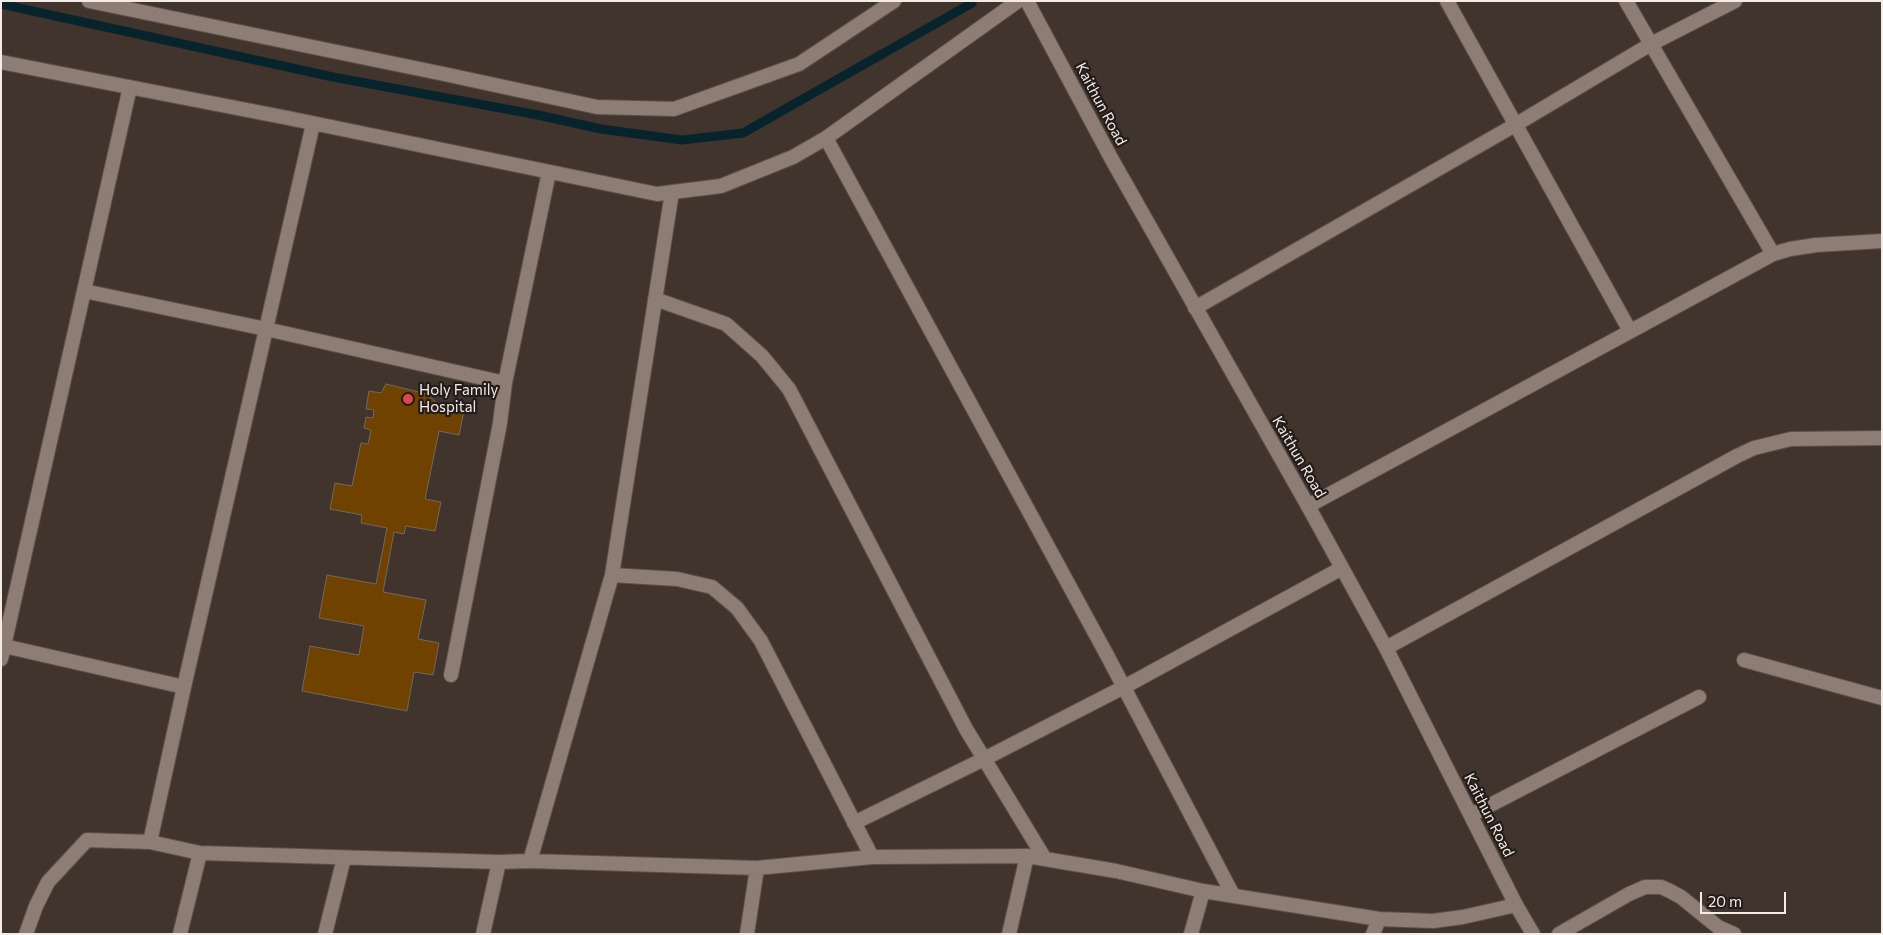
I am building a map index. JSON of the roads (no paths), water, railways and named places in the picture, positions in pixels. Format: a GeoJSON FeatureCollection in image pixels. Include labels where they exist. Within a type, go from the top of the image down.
{"type":"FeatureCollection","features":[{"type":"Feature","properties":{"kind":"street"},"geometry":{"type":"LineString","coordinates":[[89,1],[597,107],[674,109],[799,64],[894,1]]}},
{"type":"Feature","properties":{"kind":"street"},"geometry":{"type":"LineString","coordinates":[[1,62],[657,194],[721,186],[793,157],[826,138],[1018,1]]}},
{"type":"Feature","properties":{"kind":"street","name":"Kaithun Road"},"geometry":{"type":"LineString","coordinates":[[1028,1],[1111,158],[1386,648],[1516,905],[1533,934]]}},
{"type":"Feature","properties":{"kind":"street"},"geometry":{"type":"LineString","coordinates":[[1447,1],[1630,331]]}},
{"type":"Feature","properties":{"kind":"street"},"geometry":{"type":"LineString","coordinates":[[1626,1],[1773,254]]}},
{"type":"Feature","properties":{"kind":"street"},"geometry":{"type":"LineString","coordinates":[[1195,308],[1515,125],[1650,44],[1735,1]]}},
{"type":"Feature","properties":{"kind":"street"},"geometry":{"type":"LineString","coordinates":[[130,88],[3,653],[184,687]]}},
{"type":"Feature","properties":{"kind":"street"},"geometry":{"type":"LineString","coordinates":[[150,842],[313,124]]}},
{"type":"Feature","properties":{"kind":"street"},"geometry":{"type":"LineString","coordinates":[[826,138],[1124,687],[1233,896]]}},
{"type":"Feature","properties":{"kind":"street"},"geometry":{"type":"LineString","coordinates":[[451,676],[500,424],[505,383],[549,172]]}},
{"type":"Feature","properties":{"kind":"street"},"geometry":{"type":"LineString","coordinates":[[530,861],[612,575],[672,192]]}},
{"type":"Feature","properties":{"kind":"street"},"geometry":{"type":"LineString","coordinates":[[1308,506],[1773,254],[1816,245],[1882,241]]}},
{"type":"Feature","properties":{"kind":"street"},"geometry":{"type":"LineString","coordinates":[[84,291],[505,383]]}},
{"type":"Feature","properties":{"kind":"street"},"geometry":{"type":"LineString","coordinates":[[655,299],[726,324],[762,356],[789,389],[966,729],[1045,858]]}},
{"type":"Feature","properties":{"kind":"street"},"geometry":{"type":"LineString","coordinates":[[1386,648],[1754,448],[1791,439],[1882,438]]}},
{"type":"Feature","properties":{"kind":"street"},"geometry":{"type":"LineString","coordinates":[[854,823],[1124,687],[1342,568]]}},
{"type":"Feature","properties":{"kind":"street"},"geometry":{"type":"LineString","coordinates":[[612,575],[677,579],[712,586],[737,608],[761,641],[872,857]]}},
{"type":"Feature","properties":{"kind":"street"},"geometry":{"type":"LineString","coordinates":[[1744,660],[1882,698]]}},
{"type":"Feature","properties":{"kind":"street"},"geometry":{"type":"LineString","coordinates":[[1471,815],[1699,697]]}},
{"type":"Feature","properties":{"kind":"street"},"geometry":{"type":"LineString","coordinates":[[26,934],[36,906],[48,882],[87,840],[150,842],[200,853],[757,868],[872,857],[1027,856],[1116,871],[1203,892],[1379,918],[1433,921],[1463,917],[1516,905]]}},
{"type":"Feature","properties":{"kind":"street"},"geometry":{"type":"LineString","coordinates":[[180,934],[200,853]]}},
{"type":"Feature","properties":{"kind":"street"},"geometry":{"type":"LineString","coordinates":[[1009,934],[1027,856]]}},
{"type":"Feature","properties":{"kind":"street"},"geometry":{"type":"LineString","coordinates":[[325,934],[344,858]]}},
{"type":"Feature","properties":{"kind":"street"},"geometry":{"type":"LineString","coordinates":[[483,934],[499,862]]}},
{"type":"Feature","properties":{"kind":"street"},"geometry":{"type":"LineString","coordinates":[[747,934],[757,868]]}},
{"type":"Feature","properties":{"kind":"street"},"geometry":{"type":"LineString","coordinates":[[1559,934],[1629,894],[1645,887],[1661,887],[1670,891],[1681,897],[1718,926],[1734,934]]}},
{"type":"Feature","properties":{"kind":"street"},"geometry":{"type":"LineString","coordinates":[[1191,934],[1203,892]]}},
{"type":"Feature","properties":{"kind":"street"},"geometry":{"type":"LineString","coordinates":[[1373,934],[1379,918]]}},
{"type":"Feature","properties":{"kind":"waterway"},"geometry":{"type":"LineString","coordinates":[[1,4],[333,77],[538,115],[601,129],[682,140],[743,133],[972,3]]}},
{"type":"Feature","properties":{"kind":"place","name":"Holy Family Hospital"},"geometry":{"type":"Point","coordinates":[408,399]}}]}
